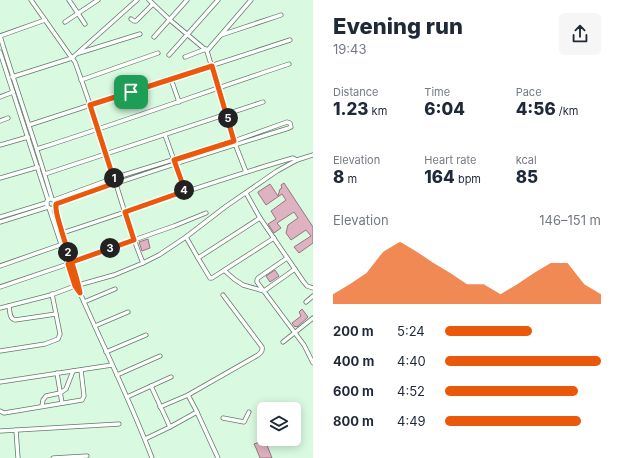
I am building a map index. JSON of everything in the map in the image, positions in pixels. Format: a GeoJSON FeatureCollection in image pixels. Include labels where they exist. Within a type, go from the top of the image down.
{"type":"FeatureCollection","features":[{"type":"Feature","properties":{"kind":"street"},"geometry":{"type":"LineString","coordinates":[[31,0],[75,62],[143,263]]}},
{"type":"Feature","properties":{"kind":"street"},"geometry":{"type":"LineString","coordinates":[[69,0],[85,24]]}},
{"type":"Feature","properties":{"kind":"street"},"geometry":{"type":"LineString","coordinates":[[65,22],[98,0]]}},
{"type":"Feature","properties":{"kind":"street"},"geometry":{"type":"LineString","coordinates":[[11,77],[72,58],[137,0]]}},
{"type":"Feature","properties":{"kind":"street"},"geometry":{"type":"LineString","coordinates":[[149,0],[170,20],[207,50],[234,141],[246,172]]}},
{"type":"Feature","properties":{"kind":"street"},"geometry":{"type":"LineString","coordinates":[[154,37],[187,0]]}},
{"type":"Feature","properties":{"kind":"street"},"geometry":{"type":"LineString","coordinates":[[169,55],[218,0]]}},
{"type":"Feature","properties":{"kind":"street"},"geometry":{"type":"LineString","coordinates":[[185,56],[207,50],[249,1]]}},
{"type":"Feature","properties":{"kind":"street"},"geometry":{"type":"LineString","coordinates":[[131,19],[136,21],[153,4]]}},
{"type":"Feature","properties":{"kind":"street"},"geometry":{"type":"LineString","coordinates":[[220,36],[281,15]]}},
{"type":"Feature","properties":{"kind":"street"},"geometry":{"type":"LineString","coordinates":[[45,20],[0,36],[11,77],[29,125],[55,205],[64,244]]}},
{"type":"Feature","properties":{"kind":"street"},"geometry":{"type":"LineString","coordinates":[[78,54],[140,34]]}},
{"type":"Feature","properties":{"kind":"street"},"geometry":{"type":"LineString","coordinates":[[29,125],[290,40]]}},
{"type":"Feature","properties":{"kind":"street"},"geometry":{"type":"LineString","coordinates":[[0,52],[2,66],[11,77],[13,92],[38,167],[48,208],[64,244],[77,286],[152,458]]}},
{"type":"Feature","properties":{"kind":"street"},"geometry":{"type":"LineString","coordinates":[[82,80],[158,54]]}},
{"type":"Feature","properties":{"kind":"street"},"geometry":{"type":"LineString","coordinates":[[37,149],[99,130],[289,64]]}},
{"type":"Feature","properties":{"kind":"street"},"geometry":{"type":"LineString","coordinates":[[171,79],[179,102]]}},
{"type":"Feature","properties":{"kind":"street"},"geometry":{"type":"LineString","coordinates":[[0,97],[13,92]]}},
{"type":"Feature","properties":{"kind":"street"},"geometry":{"type":"LineString","coordinates":[[45,174],[263,102]]}},
{"type":"Feature","properties":{"kind":"street"},"geometry":{"type":"LineString","coordinates":[[0,121],[8,118]]}},
{"type":"Feature","properties":{"kind":"street"},"geometry":{"type":"LineString","coordinates":[[0,217],[114,178],[174,162],[236,145],[289,128],[291,126],[290,123],[287,122],[234,141],[174,162],[115,183],[55,205],[53,208],[48,208],[0,222]]}},
{"type":"Feature","properties":{"kind":"street"},"geometry":{"type":"LineString","coordinates":[[166,135],[185,191]]}},
{"type":"Feature","properties":{"kind":"street"},"geometry":{"type":"LineString","coordinates":[[0,145],[28,137]]}},
{"type":"Feature","properties":{"kind":"street"},"geometry":{"type":"LineString","coordinates":[[0,308],[52,294],[143,263],[165,252],[277,171],[297,160],[313,155]]}},
{"type":"Feature","properties":{"kind":"street"},"geometry":{"type":"LineString","coordinates":[[62,232],[246,172],[293,158],[297,160]]}},
{"type":"Feature","properties":{"kind":"street"},"geometry":{"type":"LineString","coordinates":[[0,178],[38,167]]}},
{"type":"Feature","properties":{"kind":"street"},"geometry":{"type":"LineString","coordinates":[[246,193],[260,218],[305,284],[313,288]]}},
{"type":"Feature","properties":{"kind":"street"},"geometry":{"type":"LineString","coordinates":[[0,287],[174,226],[206,213]]}},
{"type":"Feature","properties":{"kind":"street"},"geometry":{"type":"LineString","coordinates":[[198,258],[260,218]]}},
{"type":"Feature","properties":{"kind":"street"},"geometry":{"type":"LineString","coordinates":[[186,237],[210,278],[274,238]]}},
{"type":"Feature","properties":{"kind":"street"},"geometry":{"type":"LineString","coordinates":[[0,266],[64,244]]}},
{"type":"Feature","properties":{"kind":"street"},"geometry":{"type":"LineString","coordinates":[[287,258],[257,280],[304,345],[313,363]]}},
{"type":"Feature","properties":{"kind":"street"},"geometry":{"type":"LineString","coordinates":[[264,291],[295,269]]}},
{"type":"Feature","properties":{"kind":"street"},"geometry":{"type":"LineString","coordinates":[[225,270],[243,285],[264,291]]}},
{"type":"Feature","properties":{"kind":"street"},"geometry":{"type":"LineString","coordinates":[[84,302],[115,288]]}},
{"type":"Feature","properties":{"kind":"street"},"geometry":{"type":"LineString","coordinates":[[0,351],[45,344],[58,339],[60,334],[52,294]]}},
{"type":"Feature","properties":{"kind":"street"},"geometry":{"type":"LineString","coordinates":[[160,407],[188,395],[262,352],[262,347],[223,295]]}},
{"type":"Feature","properties":{"kind":"street"},"geometry":{"type":"LineString","coordinates":[[306,302],[313,296]]}},
{"type":"Feature","properties":{"kind":"street"},"geometry":{"type":"LineString","coordinates":[[9,306],[11,317],[15,320],[56,314]]}},
{"type":"Feature","properties":{"kind":"street"},"geometry":{"type":"LineString","coordinates":[[94,326],[128,312]]}},
{"type":"Feature","properties":{"kind":"street"},"geometry":{"type":"LineString","coordinates":[[283,342],[313,318]]}},
{"type":"Feature","properties":{"kind":"street"},"geometry":{"type":"LineString","coordinates":[[106,352],[146,335]]}},
{"type":"Feature","properties":{"kind":"street"},"geometry":{"type":"LineString","coordinates":[[117,375],[160,356]]}},
{"type":"Feature","properties":{"kind":"street"},"geometry":{"type":"LineString","coordinates":[[0,382],[112,365]]}},
{"type":"Feature","properties":{"kind":"street"},"geometry":{"type":"LineString","coordinates":[[0,411],[4,413],[82,400],[84,396],[81,370]]}},
{"type":"Feature","properties":{"kind":"street"},"geometry":{"type":"LineString","coordinates":[[42,406],[43,400],[46,396],[65,391],[68,387],[73,371]]}},
{"type":"Feature","properties":{"kind":"street"},"geometry":{"type":"LineString","coordinates":[[57,373],[62,403]]}},
{"type":"Feature","properties":{"kind":"street"},"geometry":{"type":"LineString","coordinates":[[126,397],[171,377]]}},
{"type":"Feature","properties":{"kind":"street"},"geometry":{"type":"LineString","coordinates":[[151,386],[170,427]]}},
{"type":"Feature","properties":{"kind":"street"},"geometry":{"type":"LineString","coordinates":[[188,395],[218,458]]}},
{"type":"Feature","properties":{"kind":"street"},"geometry":{"type":"LineString","coordinates":[[145,439],[197,412]]}},
{"type":"Feature","properties":{"kind":"street"},"geometry":{"type":"LineString","coordinates":[[223,418],[244,422],[249,412]]}},
{"type":"Feature","properties":{"kind":"street"},"geometry":{"type":"LineString","coordinates":[[0,431],[119,424]]}},
{"type":"Feature","properties":{"kind":"street"},"geometry":{"type":"LineString","coordinates":[[16,430],[18,458]]}},
{"type":"Feature","properties":{"kind":"street"},"geometry":{"type":"LineString","coordinates":[[54,458],[87,456]]}},
{"type":"Feature","properties":{"kind":"building"},"geometry":{"type":"Polygon","coordinates":[[[284,183],[313,227],[313,243],[299,253],[294,247],[311,236],[306,230],[291,240],[286,233],[288,225],[298,218],[294,212],[277,223],[281,228],[274,233],[268,224],[276,219],[271,211],[286,200],[282,194],[266,205],[258,193],[270,184],[278,196],[280,189],[282,188],[281,185],[284,183]]]}},
{"type":"Feature","properties":{"kind":"building"},"geometry":{"type":"Polygon","coordinates":[[[148,239],[150,248],[142,251],[139,242],[148,239]]]}},
{"type":"Feature","properties":{"kind":"building"},"geometry":{"type":"Polygon","coordinates":[[[275,270],[279,276],[270,282],[266,276],[275,270]]]}},
{"type":"Feature","properties":{"kind":"building"},"geometry":{"type":"Polygon","coordinates":[[[302,309],[308,317],[297,327],[295,327],[292,323],[301,316],[299,312],[302,309]]]}},
{"type":"Feature","properties":{"kind":"building"},"geometry":{"type":"Polygon","coordinates":[[[257,443],[257,446],[267,446],[272,458],[260,458],[254,444],[257,443]]]}},
{"type":"Feature","properties":{"kind":"route"},"geometry":{"type":"LineString","coordinates":[[131,92],[90,105],[115,183],[56,204],[55,206],[57,216],[72,262],[79,285],[80,293],[75,286],[68,264],[72,262],[134,240],[125,212],[185,191],[174,160],[234,141],[212,66],[131,92]]}}]}
